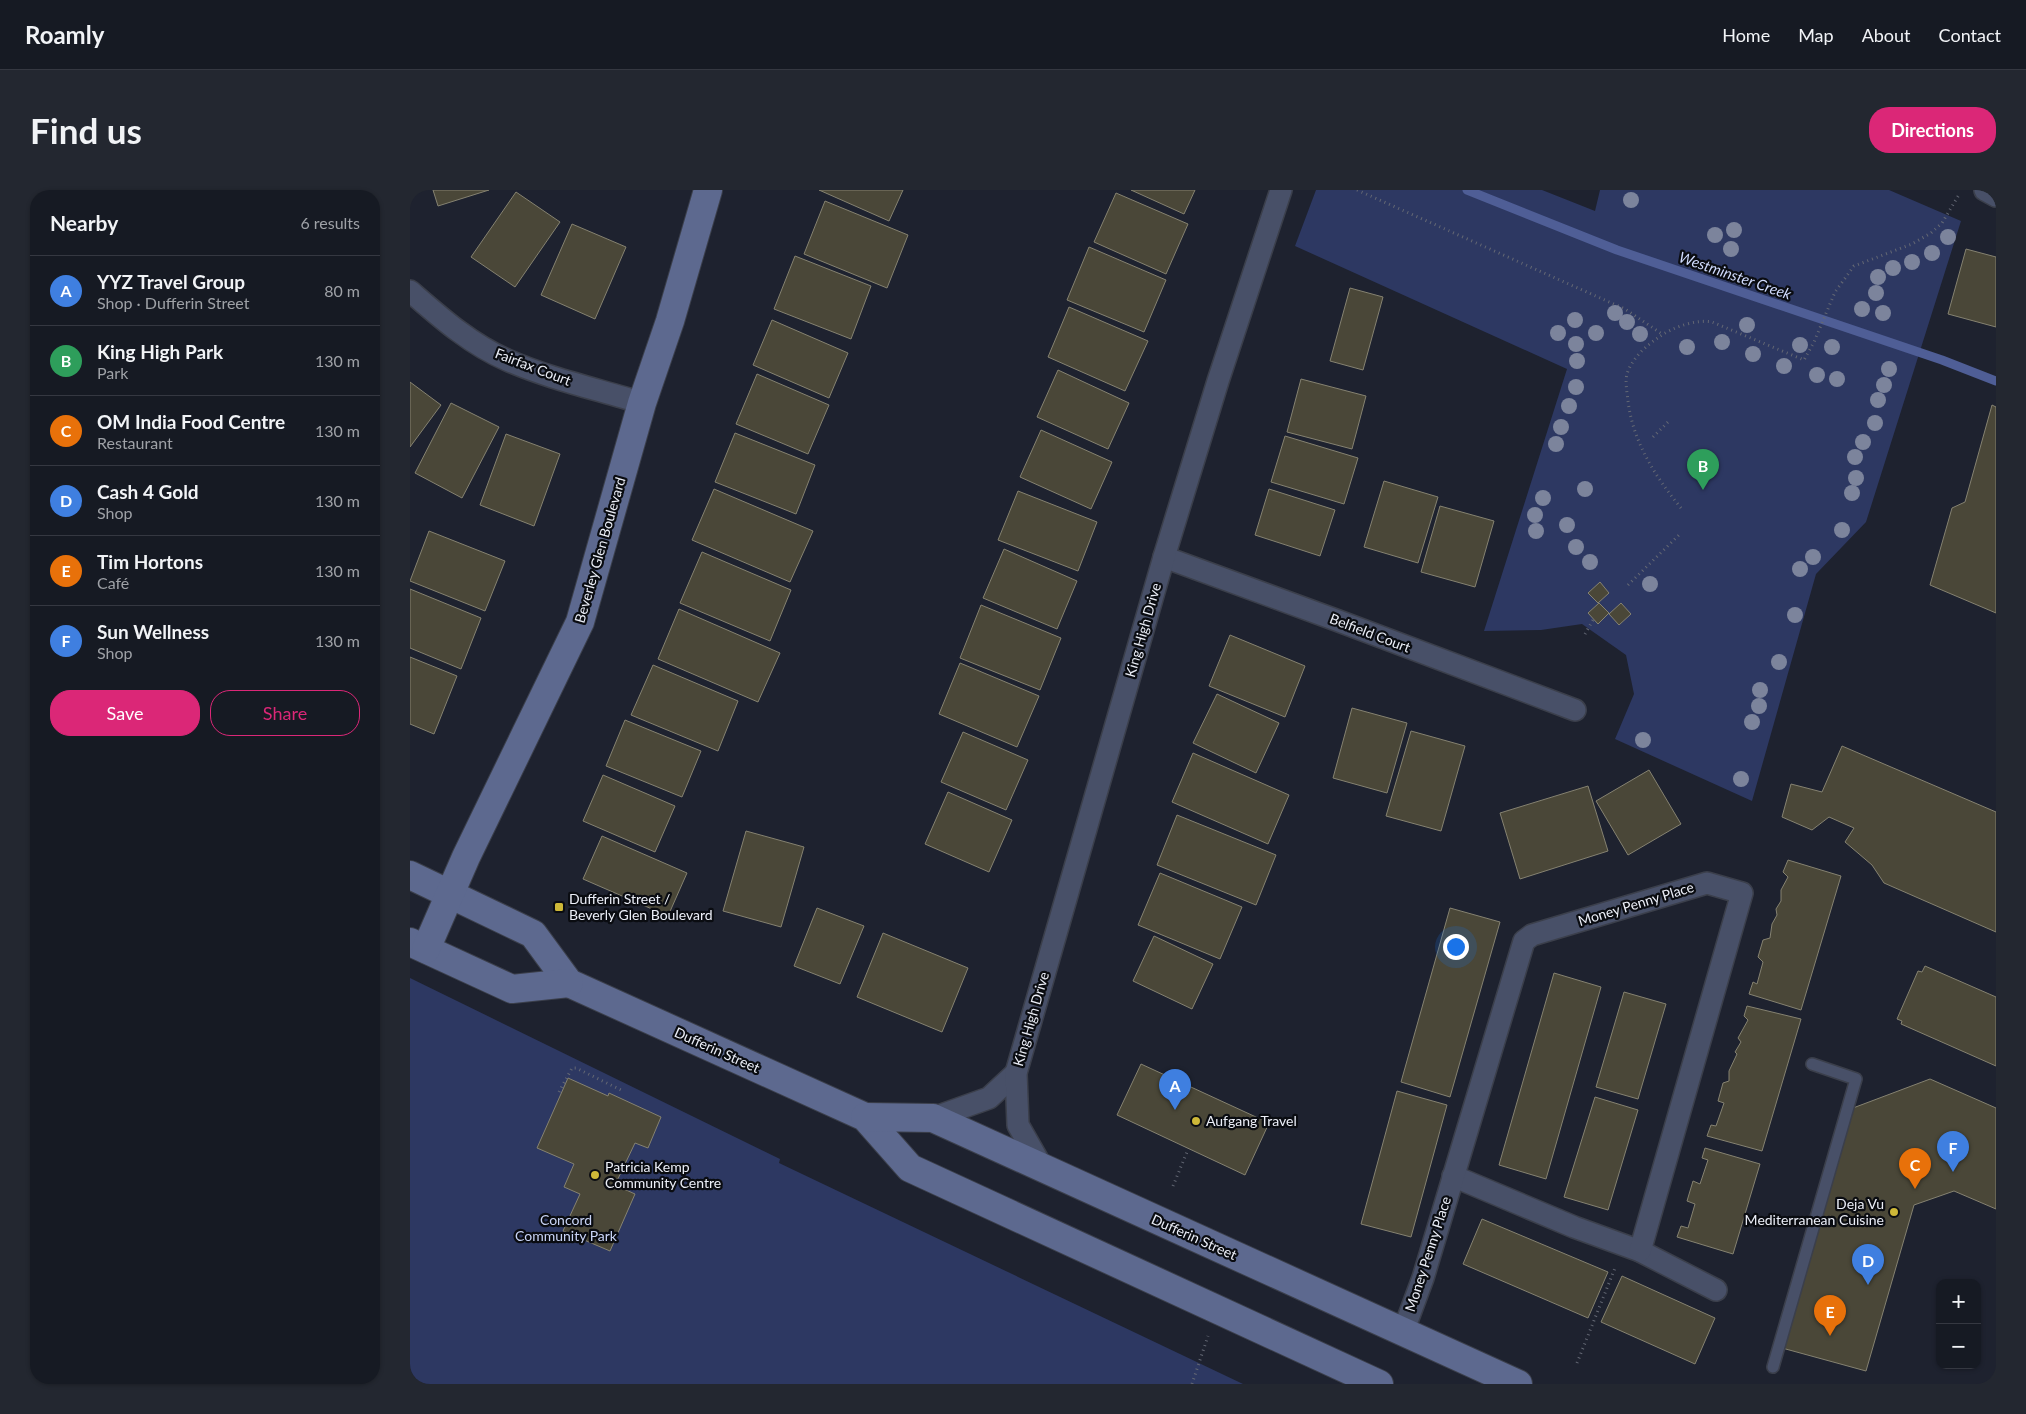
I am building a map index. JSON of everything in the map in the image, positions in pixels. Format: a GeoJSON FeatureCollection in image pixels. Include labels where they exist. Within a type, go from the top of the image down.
{"type":"FeatureCollection","features":[{"type":"Feature","properties":{"kind":"main road","name":"Beverley Glen Boulevard"},"geometry":{"type":"LineString","coordinates":[[418,945],[449,894],[580,622],[642,403],[670,321],[708,190]]}},
{"type":"Feature","properties":{"kind":"main road","name":"Dufferin Street"},"geometry":{"type":"LineString","coordinates":[[410,875],[533,934],[569,983],[865,1117],[933,1118],[1518,1384]]}},
{"type":"Feature","properties":{"kind":"main road"},"geometry":{"type":"LineString","coordinates":[[418,945],[512,989],[569,983]]}},
{"type":"Feature","properties":{"kind":"main road","name":"Dufferin Street"},"geometry":{"type":"LineString","coordinates":[[865,1117],[910,1168],[1379,1384]]}},
{"type":"Feature","properties":{"kind":"street","name":"King High Drive"},"geometry":{"type":"LineString","coordinates":[[1043,1169],[1018,1124],[1016,1073],[1164,557],[1218,381],[1280,190]]}},
{"type":"Feature","properties":{"kind":"street"},"geometry":{"type":"LineString","coordinates":[[1985,190],[1996,196]]}},
{"type":"Feature","properties":{"kind":"street","name":"Fairfax Court"},"geometry":{"type":"LineString","coordinates":[[410,291],[464,335],[506,359],[554,377],[642,403]]}},
{"type":"Feature","properties":{"kind":"street","name":"Belfield Court"},"geometry":{"type":"LineString","coordinates":[[1164,557],[1575,710]]}},
{"type":"Feature","properties":{"kind":"street","name":"Money Penny Place"},"geometry":{"type":"LineString","coordinates":[[1403,1332],[1423,1278],[1524,941],[1532,935],[1707,882],[1742,893],[1632,1248]]}},
{"type":"Feature","properties":{"kind":"street","name":"King High Drive"},"geometry":{"type":"LineString","coordinates":[[933,1118],[989,1098],[1016,1073]]}},
{"type":"Feature","properties":{"kind":"street"},"geometry":{"type":"LineString","coordinates":[[1453,1176],[1574,1227],[1632,1248],[1716,1290]]}},
{"type":"Feature","properties":{"kind":"lane"},"geometry":{"type":"LineString","coordinates":[[1773,1367],[1856,1079],[1812,1064]]}},
{"type":"Feature","properties":{"kind":"path"},"geometry":{"type":"LineString","coordinates":[[1356,190],[1625,309],[1662,334]]}},
{"type":"Feature","properties":{"kind":"path"},"geometry":{"type":"LineString","coordinates":[[1681,508],[1653,468],[1640,444],[1629,409],[1626,390],[1627,374],[1634,361],[1646,346],[1662,334],[1684,325],[1704,320],[1804,360],[1814,342],[1835,292],[1854,266],[1912,244],[1931,233],[1942,223],[1962,190]]}},
{"type":"Feature","properties":{"kind":"path"},"geometry":{"type":"LineString","coordinates":[[1653,437],[1668,422]]}},
{"type":"Feature","properties":{"kind":"path"},"geometry":{"type":"LineString","coordinates":[[1640,444],[1645,442]]}},
{"type":"Feature","properties":{"kind":"path"},"geometry":{"type":"LineString","coordinates":[[1628,585],[1680,535]]}},
{"type":"Feature","properties":{"kind":"path"},"geometry":{"type":"LineString","coordinates":[[1585,634],[1593,620]]}},
{"type":"Feature","properties":{"kind":"path"},"geometry":{"type":"LineString","coordinates":[[559,1092],[572,1068],[576,1068],[621,1090]]}},
{"type":"Feature","properties":{"kind":"path"},"geometry":{"type":"LineString","coordinates":[[1173,1186],[1188,1152]]}},
{"type":"Feature","properties":{"kind":"path"},"geometry":{"type":"LineString","coordinates":[[1577,1363],[1632,1248]]}},
{"type":"Feature","properties":{"kind":"path"},"geometry":{"type":"LineString","coordinates":[[1192,1384],[1219,1310]]}},
{"type":"Feature","properties":{"kind":"green space"},"geometry":{"type":"Polygon","coordinates":[[[1316,190],[1542,190],[1595,211],[1600,190],[1889,190],[1961,221],[1866,522],[1816,574],[1752,801],[1615,739],[1634,694],[1626,655],[1582,624],[1541,630],[1484,631],[1567,369],[1295,246],[1316,190]]]}},
{"type":"Feature","properties":{"kind":"green space","name":"Concord Community Park"},"geometry":{"type":"Polygon","coordinates":[[[410,978],[780,1159],[779,1163],[1243,1384],[410,1384],[410,978]]]}},
{"type":"Feature","properties":{"kind":"building"},"geometry":{"type":"Polygon","coordinates":[[[433,190],[489,190],[438,206],[433,190]]]}},
{"type":"Feature","properties":{"kind":"building"},"geometry":{"type":"Polygon","coordinates":[[[819,190],[903,190],[889,221],[819,190]]]}},
{"type":"Feature","properties":{"kind":"building"},"geometry":{"type":"Polygon","coordinates":[[[1131,190],[1195,190],[1184,214],[1131,190]]]}},
{"type":"Feature","properties":{"kind":"building"},"geometry":{"type":"Polygon","coordinates":[[[516,192],[560,222],[515,287],[471,257],[516,192]]]}},
{"type":"Feature","properties":{"kind":"building"},"geometry":{"type":"Polygon","coordinates":[[[1116,193],[1188,224],[1166,274],[1094,242],[1116,193]]]}},
{"type":"Feature","properties":{"kind":"building"},"geometry":{"type":"Polygon","coordinates":[[[825,201],[908,235],[887,288],[804,254],[825,201]]]}},
{"type":"Feature","properties":{"kind":"building"},"geometry":{"type":"Polygon","coordinates":[[[572,224],[626,247],[595,319],[541,295],[572,224]]]}},
{"type":"Feature","properties":{"kind":"building"},"geometry":{"type":"Polygon","coordinates":[[[1089,247],[1166,280],[1144,332],[1067,300],[1089,247]]]}},
{"type":"Feature","properties":{"kind":"building"},"geometry":{"type":"Polygon","coordinates":[[[1966,249],[1996,257],[1996,327],[1948,314],[1966,249]]]}},
{"type":"Feature","properties":{"kind":"building"},"geometry":{"type":"Polygon","coordinates":[[[795,256],[871,286],[851,339],[774,309],[795,256]]]}},
{"type":"Feature","properties":{"kind":"building"},"geometry":{"type":"Polygon","coordinates":[[[1350,288],[1383,297],[1363,370],[1330,361],[1350,288]]]}},
{"type":"Feature","properties":{"kind":"building"},"geometry":{"type":"Polygon","coordinates":[[[1069,307],[1148,341],[1125,391],[1048,357],[1069,307]]]}},
{"type":"Feature","properties":{"kind":"building"},"geometry":{"type":"Polygon","coordinates":[[[772,320],[848,353],[829,398],[753,365],[772,320]]]}},
{"type":"Feature","properties":{"kind":"building"},"geometry":{"type":"Polygon","coordinates":[[[1058,370],[1129,403],[1108,449],[1037,417],[1058,370]]]}},
{"type":"Feature","properties":{"kind":"building"},"geometry":{"type":"Polygon","coordinates":[[[757,374],[829,405],[808,454],[736,424],[757,374]]]}},
{"type":"Feature","properties":{"kind":"building"},"geometry":{"type":"Polygon","coordinates":[[[1301,379],[1366,396],[1352,449],[1287,432],[1301,379]]]}},
{"type":"Feature","properties":{"kind":"building"},"geometry":{"type":"Polygon","coordinates":[[[410,382],[441,405],[410,447],[410,382]]]}},
{"type":"Feature","properties":{"kind":"building"},"geometry":{"type":"Polygon","coordinates":[[[451,403],[499,427],[462,498],[415,473],[451,403]]]}},
{"type":"Feature","properties":{"kind":"building"},"geometry":{"type":"Polygon","coordinates":[[[1992,405],[1996,407],[1996,613],[1930,585],[1952,508],[1965,502],[1992,405]]]}},
{"type":"Feature","properties":{"kind":"building"},"geometry":{"type":"Polygon","coordinates":[[[1041,430],[1112,462],[1091,509],[1020,477],[1041,430]]]}},
{"type":"Feature","properties":{"kind":"building"},"geometry":{"type":"Polygon","coordinates":[[[735,433],[815,465],[796,514],[715,482],[735,433]]]}},
{"type":"Feature","properties":{"kind":"building"},"geometry":{"type":"Polygon","coordinates":[[[506,434],[560,454],[534,526],[480,505],[506,434]]]}},
{"type":"Feature","properties":{"kind":"building"},"geometry":{"type":"Polygon","coordinates":[[[1285,436],[1358,458],[1344,504],[1271,482],[1285,436]]]}},
{"type":"Feature","properties":{"kind":"building"},"geometry":{"type":"Polygon","coordinates":[[[1384,481],[1438,497],[1418,563],[1364,547],[1384,481]]]}},
{"type":"Feature","properties":{"kind":"building"},"geometry":{"type":"Polygon","coordinates":[[[714,489],[813,531],[790,582],[692,540],[714,489]]]}},
{"type":"Feature","properties":{"kind":"building"},"geometry":{"type":"Polygon","coordinates":[[[1269,489],[1335,510],[1320,556],[1255,535],[1269,489]]]}},
{"type":"Feature","properties":{"kind":"building"},"geometry":{"type":"Polygon","coordinates":[[[1018,491],[1097,522],[1078,571],[998,540],[1018,491]]]}},
{"type":"Feature","properties":{"kind":"building"},"geometry":{"type":"Polygon","coordinates":[[[1440,506],[1494,521],[1475,587],[1421,572],[1440,506]]]}},
{"type":"Feature","properties":{"kind":"building"},"geometry":{"type":"Polygon","coordinates":[[[429,531],[505,561],[485,611],[410,581],[429,531]]]}},
{"type":"Feature","properties":{"kind":"building"},"geometry":{"type":"Polygon","coordinates":[[[1004,549],[1077,581],[1057,629],[983,598],[1004,549]]]}},
{"type":"Feature","properties":{"kind":"building"},"geometry":{"type":"Polygon","coordinates":[[[702,552],[791,590],[770,641],[680,603],[702,552]]]}},
{"type":"Feature","properties":{"kind":"building"},"geometry":{"type":"Polygon","coordinates":[[[1600,582],[1609,593],[1598,603],[1588,593],[1600,582]]]}},
{"type":"Feature","properties":{"kind":"building"},"geometry":{"type":"Polygon","coordinates":[[[410,589],[481,618],[461,669],[410,648],[410,589]]]}},
{"type":"Feature","properties":{"kind":"building"},"geometry":{"type":"Polygon","coordinates":[[[1599,603],[1609,613],[1598,624],[1588,613],[1599,603]]]}},
{"type":"Feature","properties":{"kind":"building"},"geometry":{"type":"Polygon","coordinates":[[[1621,603],[1631,614],[1619,625],[1609,614],[1621,603]]]}},
{"type":"Feature","properties":{"kind":"building"},"geometry":{"type":"Polygon","coordinates":[[[981,605],[1061,638],[1040,690],[960,658],[981,605]]]}},
{"type":"Feature","properties":{"kind":"building"},"geometry":{"type":"Polygon","coordinates":[[[679,609],[780,653],[758,702],[658,659],[679,609]]]}},
{"type":"Feature","properties":{"kind":"building"},"geometry":{"type":"Polygon","coordinates":[[[1230,635],[1305,666],[1285,717],[1209,686],[1230,635]]]}},
{"type":"Feature","properties":{"kind":"building"},"geometry":{"type":"Polygon","coordinates":[[[410,657],[457,676],[434,734],[410,724],[410,657]]]}},
{"type":"Feature","properties":{"kind":"building"},"geometry":{"type":"Polygon","coordinates":[[[960,663],[1039,696],[1017,747],[939,714],[960,663]]]}},
{"type":"Feature","properties":{"kind":"building"},"geometry":{"type":"Polygon","coordinates":[[[653,665],[738,701],[718,751],[631,715],[653,665]]]}},
{"type":"Feature","properties":{"kind":"building"},"geometry":{"type":"Polygon","coordinates":[[[1217,694],[1279,723],[1256,773],[1193,743],[1217,694]]]}},
{"type":"Feature","properties":{"kind":"building"},"geometry":{"type":"Polygon","coordinates":[[[1352,708],[1407,723],[1387,793],[1333,778],[1352,708]]]}},
{"type":"Feature","properties":{"kind":"building"},"geometry":{"type":"Polygon","coordinates":[[[625,720],[701,751],[682,797],[606,766],[625,720]]]}},
{"type":"Feature","properties":{"kind":"building"},"geometry":{"type":"Polygon","coordinates":[[[1411,731],[1465,746],[1441,831],[1386,816],[1411,731]]]}},
{"type":"Feature","properties":{"kind":"building"},"geometry":{"type":"Polygon","coordinates":[[[963,732],[1028,760],[1006,810],[941,782],[963,732]]]}},
{"type":"Feature","properties":{"kind":"building"},"geometry":{"type":"Polygon","coordinates":[[[1842,746],[1996,812],[1996,932],[1884,883],[1872,865],[1845,842],[1854,828],[1829,817],[1812,830],[1782,817],[1791,784],[1822,792],[1842,746]]]}},
{"type":"Feature","properties":{"kind":"building"},"geometry":{"type":"Polygon","coordinates":[[[1193,753],[1289,795],[1268,844],[1172,802],[1193,753]]]}},
{"type":"Feature","properties":{"kind":"building"},"geometry":{"type":"Polygon","coordinates":[[[1649,770],[1681,824],[1628,855],[1596,801],[1649,770]]]}},
{"type":"Feature","properties":{"kind":"building"},"geometry":{"type":"Polygon","coordinates":[[[603,775],[675,806],[655,852],[583,821],[603,775]]]}},
{"type":"Feature","properties":{"kind":"building"},"geometry":{"type":"Polygon","coordinates":[[[1588,786],[1608,851],[1520,879],[1500,813],[1588,786]]]}},
{"type":"Feature","properties":{"kind":"building"},"geometry":{"type":"Polygon","coordinates":[[[948,792],[1012,820],[989,872],[925,844],[948,792]]]}},
{"type":"Feature","properties":{"kind":"building"},"geometry":{"type":"Polygon","coordinates":[[[1177,815],[1276,855],[1256,905],[1157,865],[1177,815]]]}},
{"type":"Feature","properties":{"kind":"building"},"geometry":{"type":"Polygon","coordinates":[[[746,831],[804,847],[781,927],[723,911],[746,831]]]}},
{"type":"Feature","properties":{"kind":"building"},"geometry":{"type":"Polygon","coordinates":[[[602,836],[687,873],[668,916],[583,879],[602,836]]]}},
{"type":"Feature","properties":{"kind":"building"},"geometry":{"type":"Polygon","coordinates":[[[1788,860],[1841,876],[1801,1010],[1749,994],[1753,982],[1757,984],[1763,962],[1758,957],[1763,940],[1770,938],[1772,924],[1777,915],[1776,909],[1781,901],[1781,890],[1788,877],[1783,872],[1788,860]]]}},
{"type":"Feature","properties":{"kind":"building"},"geometry":{"type":"Polygon","coordinates":[[[1160,873],[1242,907],[1220,959],[1138,925],[1160,873]]]}},
{"type":"Feature","properties":{"kind":"building"},"geometry":{"type":"Polygon","coordinates":[[[817,908],[864,926],[840,984],[794,966],[817,908]]]}},
{"type":"Feature","properties":{"kind":"building"},"geometry":{"type":"Polygon","coordinates":[[[1450,908],[1500,922],[1450,1097],[1401,1082],[1450,908]]]}},
{"type":"Feature","properties":{"kind":"building"},"geometry":{"type":"Polygon","coordinates":[[[883,933],[968,968],[942,1032],[857,997],[883,933]]]}},
{"type":"Feature","properties":{"kind":"building"},"geometry":{"type":"Polygon","coordinates":[[[1154,936],[1213,964],[1192,1009],[1133,981],[1154,936]]]}},
{"type":"Feature","properties":{"kind":"building"},"geometry":{"type":"Polygon","coordinates":[[[1925,966],[1996,997],[1996,1066],[1901,1024],[1902,1021],[1897,1019],[1918,971],[1922,972],[1925,966]]]}},
{"type":"Feature","properties":{"kind":"building"},"geometry":{"type":"Polygon","coordinates":[[[1554,973],[1601,987],[1546,1179],[1499,1165],[1554,973]]]}},
{"type":"Feature","properties":{"kind":"building"},"geometry":{"type":"Polygon","coordinates":[[[1624,992],[1666,1004],[1638,1099],[1596,1087],[1624,992]]]}},
{"type":"Feature","properties":{"kind":"building"},"geometry":{"type":"Polygon","coordinates":[[[1747,1006],[1801,1019],[1762,1151],[1707,1136],[1711,1125],[1716,1126],[1724,1103],[1718,1101],[1723,1083],[1729,1081],[1729,1071],[1737,1054],[1735,1052],[1741,1042],[1738,1038],[1748,1020],[1744,1016],[1747,1006]]]}},
{"type":"Feature","properties":{"kind":"building"},"geometry":{"type":"Polygon","coordinates":[[[1141,1064],[1269,1123],[1245,1175],[1117,1115],[1141,1064]]]}},
{"type":"Feature","properties":{"kind":"building","name":"Patricia Kemp Community Centre"},"geometry":{"type":"Polygon","coordinates":[[[568,1078],[608,1096],[609,1093],[661,1117],[648,1148],[635,1143],[615,1185],[635,1194],[610,1251],[563,1231],[580,1194],[564,1187],[574,1164],[537,1148],[568,1078]]]}},
{"type":"Feature","properties":{"kind":"building"},"geometry":{"type":"Polygon","coordinates":[[[1930,1079],[1996,1108],[1996,1209],[1954,1191],[1914,1205],[1866,1371],[1782,1348],[1853,1108],[1930,1079]]]}},
{"type":"Feature","properties":{"kind":"building"},"geometry":{"type":"Polygon","coordinates":[[[1397,1091],[1447,1105],[1411,1237],[1361,1224],[1397,1091]]]}},
{"type":"Feature","properties":{"kind":"building"},"geometry":{"type":"Polygon","coordinates":[[[1595,1097],[1638,1110],[1608,1210],[1564,1197],[1595,1097]]]}},
{"type":"Feature","properties":{"kind":"building"},"geometry":{"type":"Polygon","coordinates":[[[1705,1148],[1760,1164],[1733,1254],[1677,1237],[1681,1226],[1688,1228],[1695,1204],[1687,1201],[1693,1181],[1700,1184],[1708,1160],[1702,1158],[1705,1148]]]}},
{"type":"Feature","properties":{"kind":"building"},"geometry":{"type":"Polygon","coordinates":[[[1482,1219],[1608,1272],[1588,1318],[1463,1264],[1482,1219]]]}},
{"type":"Feature","properties":{"kind":"building"},"geometry":{"type":"Polygon","coordinates":[[[1622,1276],[1715,1318],[1695,1364],[1601,1322],[1622,1276]]]}},
{"type":"Feature","properties":{"kind":"waterway","name":"Westminster Creek"},"geometry":{"type":"LineString","coordinates":[[1467,190],[1617,250],[1942,360],[1996,381]]}},
{"type":"Feature","properties":{"kind":"place","name":"King High Park"},"geometry":{"type":"Point","coordinates":[1703,490]}},
{"type":"Feature","properties":{"kind":"place","name":"Dufferin Street / Beverly Glen Boulevard"},"geometry":{"type":"Point","coordinates":[559,907]}},
{"type":"Feature","properties":{"kind":"place","name":"YYZ Travel Group"},"geometry":{"type":"Point","coordinates":[1175,1110]}},
{"type":"Feature","properties":{"kind":"place","name":"Aufgang Travel"},"geometry":{"type":"Point","coordinates":[1196,1121]}},
{"type":"Feature","properties":{"kind":"place","name":"Sun Wellness"},"geometry":{"type":"Point","coordinates":[1953,1172]}},
{"type":"Feature","properties":{"kind":"place","name":"Patricia Kemp Community Centre"},"geometry":{"type":"Point","coordinates":[595,1175]}},
{"type":"Feature","properties":{"kind":"place","name":"OM India Food Centre"},"geometry":{"type":"Point","coordinates":[1915,1189]}},
{"type":"Feature","properties":{"kind":"place","name":"Deja Vu Mediterranean Cuisine"},"geometry":{"type":"Point","coordinates":[1894,1212]}},
{"type":"Feature","properties":{"kind":"place","name":"Cash 4 Gold"},"geometry":{"type":"Point","coordinates":[1868,1285]}},
{"type":"Feature","properties":{"kind":"place","name":"Tim Hortons"},"geometry":{"type":"Point","coordinates":[1830,1336]}}]}
